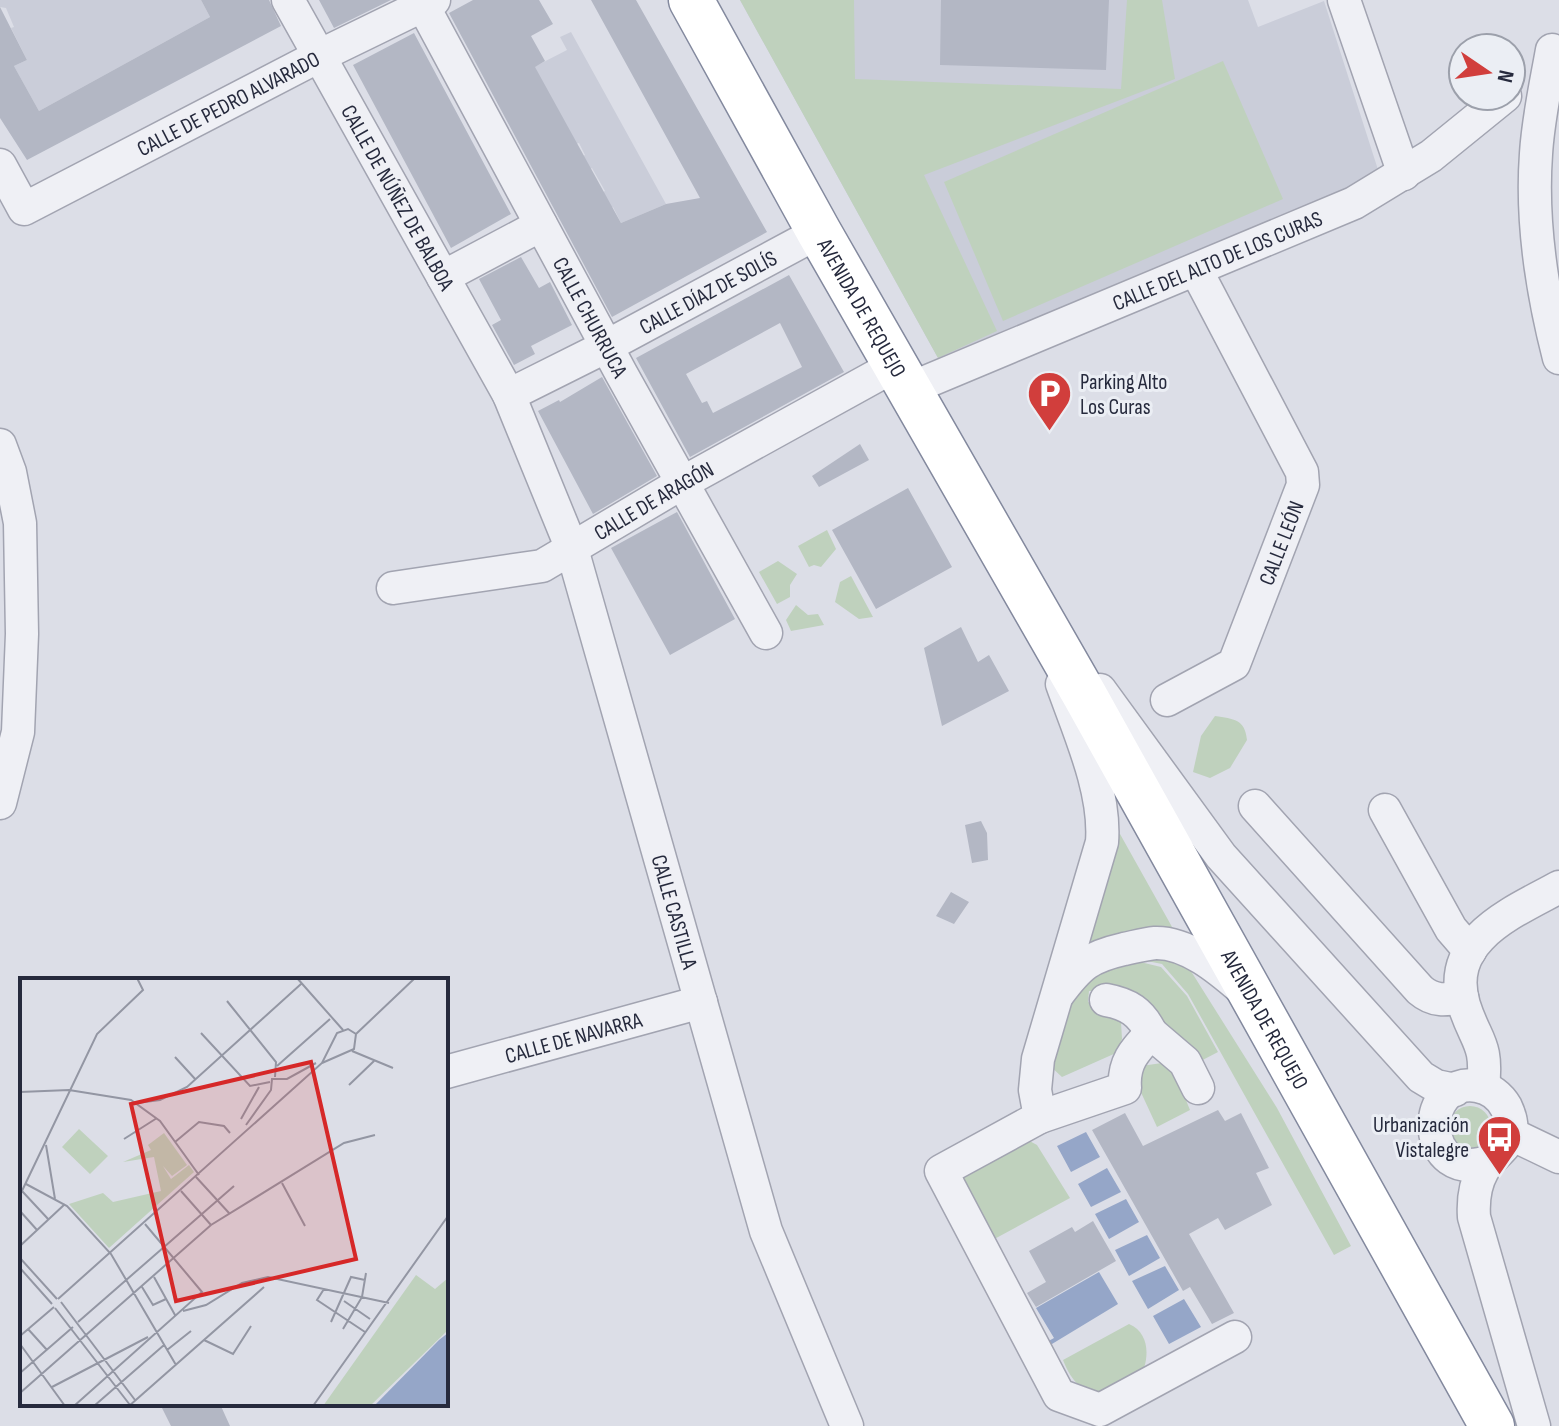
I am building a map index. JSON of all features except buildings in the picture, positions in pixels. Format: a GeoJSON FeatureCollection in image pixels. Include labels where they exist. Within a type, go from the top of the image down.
{"type":"FeatureCollection","features":[{"type":"Feature","properties":{"kind":"highway","name":"AVENIDA DE REQUEJO"},"geometry":{"type":"LineString","coordinates":[[691,0],[1492,1426]]}},
{"type":"Feature","properties":{"kind":"street","name":"CALLE DE NÚÑEZ DE BALBOA"},"geometry":{"type":"LineString","coordinates":[[288,0],[509,395]]}},
{"type":"Feature","properties":{"kind":"street"},"geometry":{"type":"LineString","coordinates":[[1344,0],[1404,174]]}},
{"type":"Feature","properties":{"kind":"street","name":"CALLE DE PEDRO ALVARADO"},"geometry":{"type":"LineString","coordinates":[[0,165],[24,209],[426,2]]}},
{"type":"Feature","properties":{"kind":"street","name":"CALLE CHURRUCA"},"geometry":{"type":"LineString","coordinates":[[426,2],[541,225],[766,633]]}},
{"type":"Feature","properties":{"kind":"street"},"geometry":{"type":"LineString","coordinates":[[1555,45],[1537,138],[1535,180],[1537,232],[1545,297],[1559,358]]}},
{"type":"Feature","properties":{"kind":"street","name":"CALLE DEL ALTO DE LOS CURAS"},"geometry":{"type":"LineString","coordinates":[[1527,74],[1555,45]]}},
{"type":"Feature","properties":{"kind":"street","name":"CALLE DEL ALTO DE LOS CURAS"},"geometry":{"type":"LineString","coordinates":[[903,377],[1196,270],[1326,216],[1404,174],[1485,112]]}},
{"type":"Feature","properties":{"kind":"street"},"geometry":{"type":"LineString","coordinates":[[1520,112],[1534,123],[1537,138]]}},
{"type":"Feature","properties":{"kind":"street"},"geometry":{"type":"LineString","coordinates":[[443,277],[541,225]]}},
{"type":"Feature","properties":{"kind":"street","name":"CALLE DÍAZ DE SOLÍS"},"geometry":{"type":"LineString","coordinates":[[509,395],[819,232]]}},
{"type":"Feature","properties":{"kind":"street","name":"CALLE LEÓN"},"geometry":{"type":"LineString","coordinates":[[1167,700],[1234,664],[1303,485],[1302,472],[1196,270]]}},
{"type":"Feature","properties":{"kind":"street","name":"CALLE DE ARAGÓN"},"geometry":{"type":"LineString","coordinates":[[393,588],[542,566],[682,483],[903,377]]}},
{"type":"Feature","properties":{"kind":"street","name":"CALLE CASTILLA"},"geometry":{"type":"LineString","coordinates":[[509,395],[572,549],[766,1231],[847,1426]]}},
{"type":"Feature","properties":{"kind":"street"},"geometry":{"type":"LineString","coordinates":[[0,445],[10,472],[20,523],[22,634],[18,732],[0,803]]}},
{"type":"Feature","properties":{"kind":"street"},"geometry":{"type":"LineString","coordinates":[[1038,613],[1124,721],[1237,876],[1421,1077],[1436,1086],[1496,1095],[1504,1105],[1510,1120],[1509,1133],[1504,1147],[1490,1161],[1477,1186],[1474,1217],[1534,1426]]}},
{"type":"Feature","properties":{"kind":"street","name":"AVENIDA DE REQUEJO"},"geometry":{"type":"LineString","coordinates":[[1038,613],[1099,794],[1104,821],[1102,842],[1035,1075],[1040,1117]]}},
{"type":"Feature","properties":{"kind":"street"},"geometry":{"type":"LineString","coordinates":[[1255,806],[1420,990],[1441,1000],[1462,997]]}},
{"type":"Feature","properties":{"kind":"street"},"geometry":{"type":"LineString","coordinates":[[1385,810],[1451,929],[1470,951]]}},
{"type":"Feature","properties":{"kind":"street"},"geometry":{"type":"LineString","coordinates":[[1490,1161],[1472,1165],[1447,1157],[1433,1133],[1435,1114],[1445,1098],[1469,1089],[1484,1052],[1462,997],[1463,974],[1477,939],[1492,925],[1559,887]]}},
{"type":"Feature","properties":{"kind":"street"},"geometry":{"type":"LineString","coordinates":[[1055,999],[1076,971],[1098,955],[1157,943],[1184,949],[1216,967],[1252,997]]}},
{"type":"Feature","properties":{"kind":"street"},"geometry":{"type":"LineString","coordinates":[[1106,1000],[1132,1007],[1151,1033],[1185,1062],[1198,1088]]}},
{"type":"Feature","properties":{"kind":"street","name":"CALLE DE NAVARRA"},"geometry":{"type":"LineString","coordinates":[[448,1071],[701,1002]]}},
{"type":"Feature","properties":{"kind":"street"},"geometry":{"type":"LineString","coordinates":[[1151,1033],[1127,1063],[1125,1088],[1040,1117],[941,1171],[1059,1395],[1100,1410],[1235,1337]]}},
{"type":"Feature","properties":{"kind":"street"},"geometry":{"type":"LineString","coordinates":[[1509,1133],[1559,1157]]}},
{"type":"Feature","properties":{"kind":"shaded area"},"geometry":{"type":"Polygon","coordinates":[[[0,0],[201,0],[210,17],[39,111],[14,66],[27,60],[11,28],[14,27],[6,8],[0,7],[0,0]]]}},
{"type":"Feature","properties":{"kind":"shaded area"},"geometry":{"type":"Polygon","coordinates":[[[740,0],[1248,0],[1258,27],[1324,1],[1380,176],[938,358],[740,0]]]}},
{"type":"Feature","properties":{"kind":"shaded area"},"geometry":{"type":"Polygon","coordinates":[[[571,32],[666,204],[621,223],[613,207],[599,215],[591,200],[605,191],[592,168],[578,175],[571,163],[585,155],[534,67],[567,50],[560,37],[571,32]]]}},
{"type":"Feature","properties":{"kind":"green space"},"geometry":{"type":"Polygon","coordinates":[[[740,0],[854,0],[855,79],[1121,89],[1127,0],[1162,0],[1175,79],[924,175],[997,331],[938,358],[740,0]]]}},
{"type":"Feature","properties":{"kind":"green space"},"geometry":{"type":"Polygon","coordinates":[[[1223,61],[1283,199],[1003,321],[944,182],[1223,61]]]}},
{"type":"Feature","properties":{"kind":"green space"},"geometry":{"type":"Polygon","coordinates":[[[827,530],[836,549],[821,567],[809,567],[798,546],[827,530]]]}},
{"type":"Feature","properties":{"kind":"green space"},"geometry":{"type":"Polygon","coordinates":[[[778,561],[797,574],[790,585],[790,597],[777,604],[759,572],[778,561]]]}},
{"type":"Feature","properties":{"kind":"green space"},"geometry":{"type":"Polygon","coordinates":[[[851,576],[873,617],[859,619],[835,602],[840,582],[851,576]]]}},
{"type":"Feature","properties":{"kind":"green space"},"geometry":{"type":"Polygon","coordinates":[[[796,605],[808,615],[818,614],[824,625],[791,631],[786,620],[796,605]]]}},
{"type":"Feature","properties":{"kind":"green space"},"geometry":{"type":"Polygon","coordinates":[[[1215,716],[1233,719],[1241,724],[1247,740],[1230,768],[1210,778],[1193,772],[1201,736],[1215,716]]]}},
{"type":"Feature","properties":{"kind":"green space"},"geometry":{"type":"Polygon","coordinates":[[[1120,834],[1176,934],[1086,951],[1115,836],[1120,834]]]}},
{"type":"Feature","properties":{"kind":"green space"},"geometry":{"type":"Polygon","coordinates":[[[1137,959],[1175,960],[1189,968],[1277,1108],[1351,1246],[1334,1255],[1188,994],[1162,964],[1137,959]]]}},
{"type":"Feature","properties":{"kind":"green space"},"geometry":{"type":"Polygon","coordinates":[[[1136,961],[1161,967],[1187,996],[1218,1052],[1193,1065],[1110,991],[1089,991],[1088,1002],[1105,1009],[1121,1022],[1122,1039],[1116,1053],[1062,1077],[1049,1065],[1060,1025],[1073,995],[1082,983],[1095,974],[1136,961]]]}},
{"type":"Feature","properties":{"kind":"green space"},"geometry":{"type":"Polygon","coordinates":[[[1162,1063],[1172,1066],[1190,1110],[1157,1127],[1138,1086],[1141,1066],[1162,1063]]]}},
{"type":"Feature","properties":{"kind":"green space"},"geometry":{"type":"Polygon","coordinates":[[[1470,1106],[1485,1112],[1491,1127],[1485,1142],[1470,1148],[1455,1142],[1449,1127],[1455,1112],[1470,1106]]]}},
{"type":"Feature","properties":{"kind":"green space"},"geometry":{"type":"Polygon","coordinates":[[[1024,1138],[1037,1145],[1070,1198],[987,1243],[960,1181],[967,1167],[1024,1138]]]}},
{"type":"Feature","properties":{"kind":"green space"},"geometry":{"type":"Polygon","coordinates":[[[1129,1324],[1142,1334],[1145,1341],[1145,1365],[1139,1380],[1104,1391],[1085,1389],[1077,1383],[1063,1360],[1129,1324]]]}},
{"type":"Feature","properties":{"kind":"water"},"geometry":{"type":"Polygon","coordinates":[[[1086,1132],[1100,1157],[1071,1172],[1057,1146],[1086,1132]]]}},
{"type":"Feature","properties":{"kind":"water"},"geometry":{"type":"Polygon","coordinates":[[[1107,1168],[1121,1192],[1091,1207],[1078,1184],[1107,1168]]]}},
{"type":"Feature","properties":{"kind":"water"},"geometry":{"type":"Polygon","coordinates":[[[1126,1199],[1139,1222],[1109,1239],[1095,1214],[1126,1199]]]}},
{"type":"Feature","properties":{"kind":"water"},"geometry":{"type":"Polygon","coordinates":[[[1147,1235],[1160,1258],[1129,1276],[1115,1250],[1147,1235]]]}},
{"type":"Feature","properties":{"kind":"water"},"geometry":{"type":"Polygon","coordinates":[[[1165,1266],[1179,1290],[1148,1309],[1132,1281],[1165,1266]]]}},
{"type":"Feature","properties":{"kind":"water"},"geometry":{"type":"Polygon","coordinates":[[[1099,1272],[1118,1304],[1047,1347],[1045,1343],[1054,1338],[1036,1308],[1099,1272]]]}},
{"type":"Feature","properties":{"kind":"water"},"geometry":{"type":"Polygon","coordinates":[[[1184,1299],[1201,1327],[1169,1344],[1153,1316],[1184,1299]]]}},
{"type":"Feature","properties":{"kind":"place","name":"Parking Alto Los Curas"},"geometry":{"type":"Point","coordinates":[1049,433]}},
{"type":"Feature","properties":{"kind":"place","name":"Urbanización Vistalegre"},"geometry":{"type":"Point","coordinates":[1500,1176]}}]}
